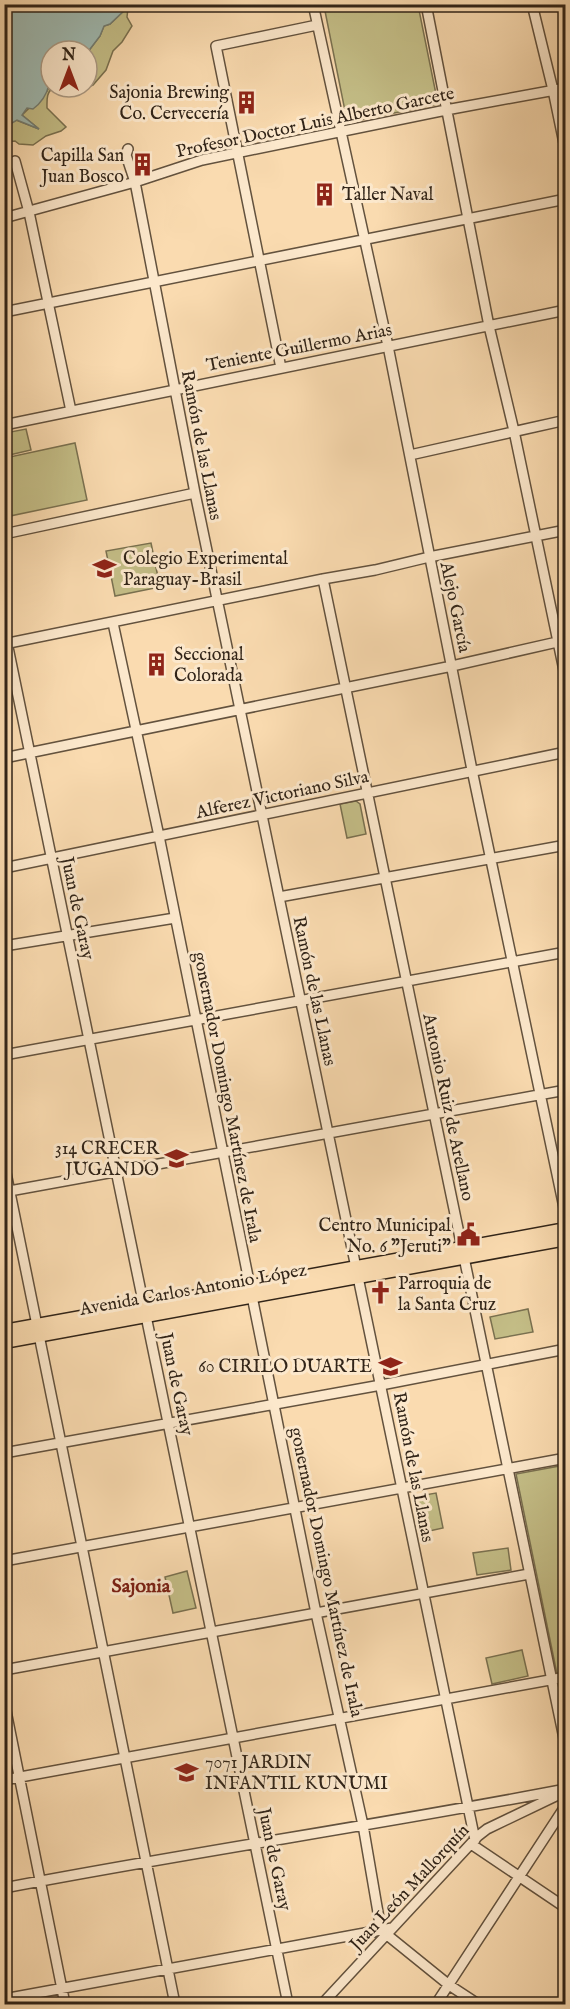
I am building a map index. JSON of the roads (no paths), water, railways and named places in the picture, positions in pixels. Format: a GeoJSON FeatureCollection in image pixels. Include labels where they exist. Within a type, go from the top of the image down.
{"type":"FeatureCollection","features":[{"type":"Feature","properties":{"kind":"main road","name":"Avenida Carlos Antonio López"},"geometry":{"type":"LineString","coordinates":[[4,1342],[38,1330],[462,1252],[566,1229]]}},
{"type":"Feature","properties":{"kind":"main road","name":"Avenida Carlos Antonio López"},"geometry":{"type":"LineString","coordinates":[[462,1252],[566,1239]]}},
{"type":"Feature","properties":{"kind":"main road","name":"Avenida Carlos Antonio López"},"geometry":{"type":"LineString","coordinates":[[4,1330],[38,1330]]}},
{"type":"Feature","properties":{"kind":"street","name":"Alejo García"},"geometry":{"type":"LineString","coordinates":[[313,4],[388,346],[472,770],[566,1217]]}},
{"type":"Feature","properties":{"kind":"street"},"geometry":{"type":"LineString","coordinates":[[532,4],[566,153]]}},
{"type":"Feature","properties":{"kind":"street"},"geometry":{"type":"LineString","coordinates":[[427,5],[489,326],[514,432],[535,537],[562,641],[566,681]]}},
{"type":"Feature","properties":{"kind":"street"},"geometry":{"type":"LineString","coordinates":[[281,368],[216,46],[316,25]]}},
{"type":"Feature","properties":{"kind":"street","name":"Profesor Doctor Luis Alberto Garcete"},"geometry":{"type":"LineString","coordinates":[[4,218],[135,182],[202,160],[566,88]]}},
{"type":"Feature","properties":{"kind":"street","name":"Ramón de las Llanas"},"geometry":{"type":"LineString","coordinates":[[128,149],[126,155],[135,182],[174,390],[381,1384],[473,1842]]}},
{"type":"Feature","properties":{"kind":"street"},"geometry":{"type":"LineString","coordinates":[[15,161],[29,212],[70,411]]}},
{"type":"Feature","properties":{"kind":"street"},"geometry":{"type":"LineString","coordinates":[[4,312],[566,199]]}},
{"type":"Feature","properties":{"kind":"street","name":"Teniente Guillermo Arias"},"geometry":{"type":"LineString","coordinates":[[4,424],[566,310]]}},
{"type":"Feature","properties":{"kind":"street"},"geometry":{"type":"LineString","coordinates":[[410,455],[566,420]]}},
{"type":"Feature","properties":{"kind":"street"},"geometry":{"type":"LineString","coordinates":[[4,534],[195,493]]}},
{"type":"Feature","properties":{"kind":"street"},"geometry":{"type":"LineString","coordinates":[[6,643],[566,530]]}},
{"type":"Feature","properties":{"kind":"street","name":"Antonio Ruiz de Arellano"},"geometry":{"type":"LineString","coordinates":[[323,579],[566,1748]]}},
{"type":"Feature","properties":{"kind":"street","name":"gonernador Domingo Martínez de Irala"},"geometry":{"type":"LineString","coordinates":[[113,622],[224,1153],[316,1613],[341,1718],[386,1932]]}},
{"type":"Feature","properties":{"kind":"street","name":"Juan de Garay"},"geometry":{"type":"LineString","coordinates":[[4,628],[32,753],[51,859],[288,2004]]}},
{"type":"Feature","properties":{"kind":"street"},"geometry":{"type":"LineString","coordinates":[[4,758],[452,666],[562,641]]}},
{"type":"Feature","properties":{"kind":"street","name":"Alferez Victoriano Silva"},"geometry":{"type":"LineString","coordinates":[[4,868],[566,752]]}},
{"type":"Feature","properties":{"kind":"street"},"geometry":{"type":"LineString","coordinates":[[279,897],[566,845]]}},
{"type":"Feature","properties":{"kind":"street"},"geometry":{"type":"LineString","coordinates":[[4,946],[175,918]]}},
{"type":"Feature","properties":{"kind":"street"},"geometry":{"type":"LineString","coordinates":[[4,1056],[566,952]]}},
{"type":"Feature","properties":{"kind":"street"},"geometry":{"type":"LineString","coordinates":[[7,1191],[566,1090]]}},
{"type":"Feature","properties":{"kind":"street"},"geometry":{"type":"LineString","coordinates":[[4,1163],[7,1191],[38,1330],[175,2004]]}},
{"type":"Feature","properties":{"kind":"street"},"geometry":{"type":"LineString","coordinates":[[4,1453],[566,1348]]}},
{"type":"Feature","properties":{"kind":"street"},"geometry":{"type":"LineString","coordinates":[[4,1561],[566,1458]]}},
{"type":"Feature","properties":{"kind":"street"},"geometry":{"type":"LineString","coordinates":[[4,1670],[529,1574]]}},
{"type":"Feature","properties":{"kind":"street"},"geometry":{"type":"LineString","coordinates":[[4,1780],[566,1677]]}},
{"type":"Feature","properties":{"kind":"street"},"geometry":{"type":"LineString","coordinates":[[4,1701],[66,2004]]}},
{"type":"Feature","properties":{"kind":"street"},"geometry":{"type":"LineString","coordinates":[[4,1888],[255,1842],[566,1790]]}},
{"type":"Feature","properties":{"kind":"street","name":"Juan León Mallorquín"},"geometry":{"type":"LineString","coordinates":[[322,2004],[386,1932],[473,1842],[488,1829],[566,1790]]}},
{"type":"Feature","properties":{"kind":"street"},"geometry":{"type":"LineString","coordinates":[[436,2004],[566,1805]]}},
{"type":"Feature","properties":{"kind":"street"},"geometry":{"type":"LineString","coordinates":[[473,1842],[518,1878],[566,1908]]}},
{"type":"Feature","properties":{"kind":"street"},"geometry":{"type":"LineString","coordinates":[[4,1999],[277,1949],[386,1932],[449,1985],[478,2004]]}},
{"type":"Feature","properties":{"kind":"water"},"geometry":{"type":"Polygon","coordinates":[[[5,4],[130,5],[110,24],[104,26],[98,39],[39,39],[39,99],[43,99],[33,109],[27,108],[22,115],[39,129],[17,120],[5,127],[5,4]]]}},
{"type":"Feature","properties":{"kind":"place","name":"Sajonia Brewing Co. Cervecería"},"geometry":{"type":"Point","coordinates":[247,102]}},
{"type":"Feature","properties":{"kind":"place","name":"Capilla San Juan Bosco"},"geometry":{"type":"Point","coordinates":[142,165]}},
{"type":"Feature","properties":{"kind":"place","name":"Taller Naval"},"geometry":{"type":"Point","coordinates":[324,194]}},
{"type":"Feature","properties":{"kind":"place","name":"Colegio Experimental Paraguay-Brasil"},"geometry":{"type":"Point","coordinates":[105,568]}},
{"type":"Feature","properties":{"kind":"place","name":"Seccional Colorada"},"geometry":{"type":"Point","coordinates":[156,664]}},
{"type":"Feature","properties":{"kind":"place","name":"314 CRECER JUGANDO"},"geometry":{"type":"Point","coordinates":[177,1158]}},
{"type":"Feature","properties":{"kind":"place","name":"Centro Municipal No. 6 \"Jeruti\""},"geometry":{"type":"Point","coordinates":[469,1235]}},
{"type":"Feature","properties":{"kind":"place","name":"Parroquia de la Santa Cruz"},"geometry":{"type":"Point","coordinates":[380,1293]}},
{"type":"Feature","properties":{"kind":"place","name":"60 CIRILO DUARTE"},"geometry":{"type":"Point","coordinates":[390,1366]}},
{"type":"Feature","properties":{"kind":"place","name":"7071 JARDIN INFANTIL KUNUMI"},"geometry":{"type":"Point","coordinates":[187,1772]}},
{"type":"Feature","properties":{"kind":"district","name":"Sajonia"},"geometry":{"type":"Point","coordinates":[141,1585]}}]}
